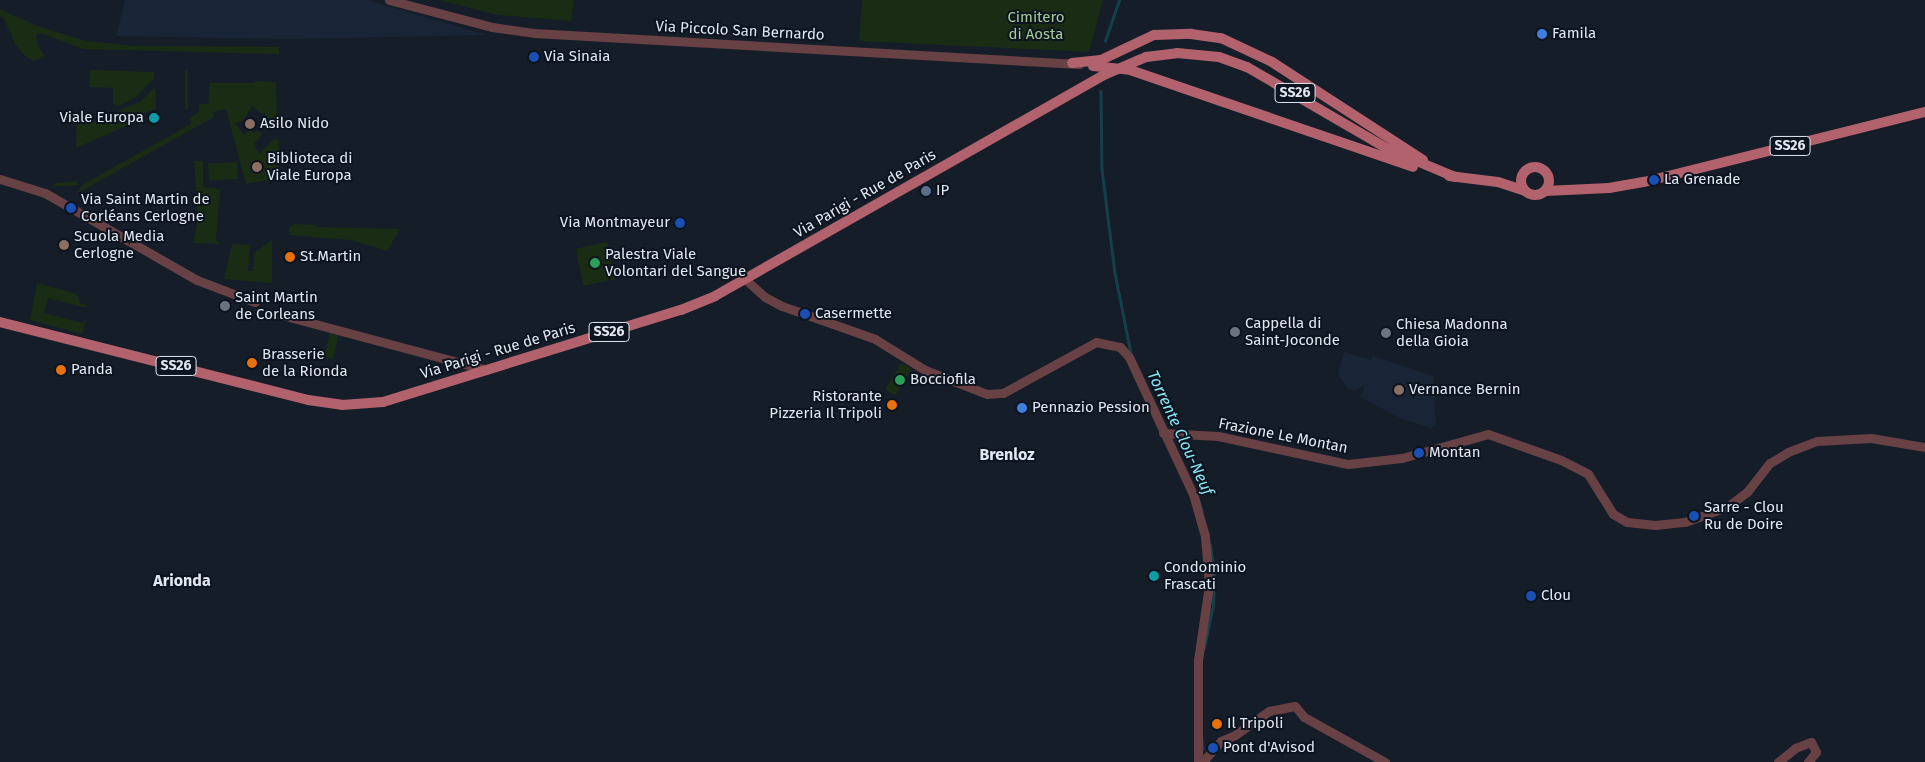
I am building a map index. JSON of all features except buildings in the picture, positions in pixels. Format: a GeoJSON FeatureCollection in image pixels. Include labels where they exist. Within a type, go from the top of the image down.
{"type":"FeatureCollection","features":[{"type":"Feature","properties":{"kind":"main road"},"geometry":{"type":"LineString","coordinates":[[1072,64],[1101,60],[1154,35],[1191,34],[1221,38],[1272,62],[1450,176]]}},
{"type":"Feature","properties":{"kind":"main road","name":"Via Parigi - Rue de Paris"},"geometry":{"type":"LineString","coordinates":[[0,322],[334,405],[383,402],[681,310],[746,280],[1076,91],[1133,62],[1178,53],[1233,62],[1272,79],[1386,148],[1450,176]]}},
{"type":"Feature","properties":{"kind":"main road"},"geometry":{"type":"LineString","coordinates":[[1112,54],[1110,59],[1113,68]]}},
{"type":"Feature","properties":{"kind":"main road"},"geometry":{"type":"LineString","coordinates":[[1093,66],[1130,70],[1401,164],[1450,176]]}},
{"type":"Feature","properties":{"kind":"main road","name":"SS26"},"geometry":{"type":"LineString","coordinates":[[1450,176],[1498,182],[1535,195],[1545,191],[1575,188],[1609,188],[1649,181],[1925,112]]}},
{"type":"Feature","properties":{"kind":"main road","name":"SS26"},"geometry":{"type":"LineString","coordinates":[[1498,182],[1537,167],[1548,175],[1575,188]]}},
{"type":"Feature","properties":{"kind":"main road"},"geometry":{"type":"LineString","coordinates":[[1522,173],[1521,185],[1525,191]]}},
{"type":"Feature","properties":{"kind":"main road"},"geometry":{"type":"LineString","coordinates":[[1545,191],[1549,183],[1548,175]]}},
{"type":"Feature","properties":{"kind":"street","name":"Via Piccolo San Bernardo"},"geometry":{"type":"LineString","coordinates":[[389,0],[492,27],[534,33],[1093,66]]}},
{"type":"Feature","properties":{"kind":"street"},"geometry":{"type":"LineString","coordinates":[[0,179],[45,193],[182,273],[222,287],[255,302]]}},
{"type":"Feature","properties":{"kind":"street"},"geometry":{"type":"LineString","coordinates":[[746,280],[765,297],[782,306],[860,332],[925,370],[986,394],[1003,393],[1096,342],[1110,343],[1120,347],[1129,357],[1193,494],[1207,550],[1208,605],[1198,660],[1198,760],[1206,758],[1221,741],[1235,735],[1269,710],[1295,706],[1304,717],[1385,762]]}},
{"type":"Feature","properties":{"kind":"street"},"geometry":{"type":"LineString","coordinates":[[278,314],[487,370]]}},
{"type":"Feature","properties":{"kind":"street","name":"Frazione Le Montan"},"geometry":{"type":"LineString","coordinates":[[1166,433],[1218,436],[1340,464],[1375,462],[1419,453],[1488,434],[1561,460],[1588,474],[1619,518],[1655,525],[1700,518],[1727,507],[1747,492],[1770,463],[1788,452],[1817,441],[1871,438],[1925,448]]}},
{"type":"Feature","properties":{"kind":"street"},"geometry":{"type":"LineString","coordinates":[[1778,762],[1795,748],[1811,742],[1816,752],[1808,762]]}},
{"type":"Feature","properties":{"kind":"shaded area"},"geometry":{"type":"Polygon","coordinates":[[[125,0],[367,0],[487,35],[290,39],[116,36],[125,0]]]}},
{"type":"Feature","properties":{"kind":"shaded area","name":"Vernance Bernin"},"geometry":{"type":"Polygon","coordinates":[[[1344,352],[1371,360],[1373,356],[1433,376],[1436,425],[1431,428],[1402,419],[1360,397],[1365,385],[1355,391],[1348,389],[1338,374],[1344,352]]]}},
{"type":"Feature","properties":{"kind":"green space"},"geometry":{"type":"Polygon","coordinates":[[[439,0],[574,0],[571,21],[498,15],[439,0]]]}},
{"type":"Feature","properties":{"kind":"green space","name":"Cimitero di Aosta"},"geometry":{"type":"Polygon","coordinates":[[[862,0],[1103,0],[1089,52],[859,41],[862,0]]]}},
{"type":"Feature","properties":{"kind":"green space"},"geometry":{"type":"Polygon","coordinates":[[[0,9],[37,26],[86,41],[135,46],[279,47],[279,54],[83,49],[40,33],[36,35],[38,45],[44,56],[34,61],[25,56],[15,44],[4,18],[0,16],[0,9]]]}},
{"type":"Feature","properties":{"kind":"green space"},"geometry":{"type":"Polygon","coordinates":[[[90,70],[154,72],[154,78],[135,98],[118,106],[113,104],[113,88],[89,87],[90,70]]]}},
{"type":"Feature","properties":{"kind":"green space"},"geometry":{"type":"Polygon","coordinates":[[[185,70],[188,70],[188,109],[185,109],[185,70]]]}},
{"type":"Feature","properties":{"kind":"green space"},"geometry":{"type":"Polygon","coordinates":[[[255,81],[276,82],[277,121],[274,123],[252,106],[243,121],[235,123],[244,135],[250,130],[254,133],[258,130],[262,134],[254,144],[259,154],[274,139],[279,140],[278,178],[246,184],[226,109],[213,112],[214,117],[76,194],[82,185],[191,124],[190,118],[199,112],[199,104],[208,104],[210,83],[254,83],[255,81]]]}},
{"type":"Feature","properties":{"kind":"green space"},"geometry":{"type":"Polygon","coordinates":[[[155,87],[156,109],[131,117],[130,124],[76,148],[77,112],[87,112],[88,121],[116,123],[119,110],[140,102],[155,87]]]}},
{"type":"Feature","properties":{"kind":"green space"},"geometry":{"type":"Polygon","coordinates":[[[194,161],[203,161],[203,187],[220,189],[216,240],[221,244],[193,243],[198,219],[194,161]]]}},
{"type":"Feature","properties":{"kind":"green space"},"geometry":{"type":"Polygon","coordinates":[[[237,162],[238,179],[209,180],[208,164],[237,162]]]}},
{"type":"Feature","properties":{"kind":"green space"},"geometry":{"type":"Polygon","coordinates":[[[77,181],[78,185],[51,187],[56,183],[77,181]]]}},
{"type":"Feature","properties":{"kind":"green space"},"geometry":{"type":"Polygon","coordinates":[[[294,224],[316,225],[316,227],[400,229],[387,251],[351,240],[289,235],[289,227],[294,224]]]}},
{"type":"Feature","properties":{"kind":"green space"},"geometry":{"type":"Polygon","coordinates":[[[272,240],[272,283],[224,279],[232,244],[250,245],[248,271],[253,271],[254,253],[272,240]]]}},
{"type":"Feature","properties":{"kind":"green space","name":"Palestra Viale Volontari del Sangue"},"geometry":{"type":"Polygon","coordinates":[[[607,242],[615,279],[584,286],[576,249],[607,242]]]}},
{"type":"Feature","properties":{"kind":"green space"},"geometry":{"type":"Polygon","coordinates":[[[37,283],[77,294],[80,303],[87,305],[86,308],[48,298],[44,313],[83,323],[87,316],[82,334],[30,320],[37,283]]]}},
{"type":"Feature","properties":{"kind":"green space"},"geometry":{"type":"Polygon","coordinates":[[[330,332],[339,334],[333,359],[324,357],[330,332]]]}},
{"type":"Feature","properties":{"kind":"green space","name":"Bocciofila"},"geometry":{"type":"Polygon","coordinates":[[[901,363],[911,369],[895,396],[885,390],[901,363]]]}},
{"type":"Feature","properties":{"kind":"waterway","name":"Torrente Clou-Neuf"},"geometry":{"type":"LineString","coordinates":[[1105,41],[1119,0]]}},
{"type":"Feature","properties":{"kind":"waterway","name":"Torrente Clou-Neuf"},"geometry":{"type":"LineString","coordinates":[[1101,91],[1102,169],[1115,273],[1131,353]]}},
{"type":"Feature","properties":{"kind":"waterway","name":"Torrente Clou-Neuf"},"geometry":{"type":"LineString","coordinates":[[1197,494],[1202,510]]}},
{"type":"Feature","properties":{"kind":"waterway","name":"Torrente Clou-Neuf"},"geometry":{"type":"LineString","coordinates":[[1204,648],[1213,605],[1214,576],[1210,545]]}},
{"type":"Feature","properties":{"kind":"waterway","name":"Torrente Clou-Neuf"},"geometry":{"type":"LineString","coordinates":[[1202,738],[1203,749]]}},
{"type":"Feature","properties":{"kind":"place","name":"Famila"},"geometry":{"type":"Point","coordinates":[1542,34]}},
{"type":"Feature","properties":{"kind":"place","name":"Via Sinaia"},"geometry":{"type":"Point","coordinates":[534,57]}},
{"type":"Feature","properties":{"kind":"place","name":"Viale Europa"},"geometry":{"type":"Point","coordinates":[154,118]}},
{"type":"Feature","properties":{"kind":"place","name":"Asilo Nido"},"geometry":{"type":"Point","coordinates":[250,124]}},
{"type":"Feature","properties":{"kind":"place","name":"Biblioteca di Viale Europa"},"geometry":{"type":"Point","coordinates":[257,167]}},
{"type":"Feature","properties":{"kind":"place","name":"La Grenade"},"geometry":{"type":"Point","coordinates":[1654,180]}},
{"type":"Feature","properties":{"kind":"place","name":"IP"},"geometry":{"type":"Point","coordinates":[926,191]}},
{"type":"Feature","properties":{"kind":"place","name":"Via Saint Martin de Corléans Cerlogne"},"geometry":{"type":"Point","coordinates":[71,208]}},
{"type":"Feature","properties":{"kind":"place","name":"Via Montmayeur"},"geometry":{"type":"Point","coordinates":[680,223]}},
{"type":"Feature","properties":{"kind":"place","name":"Scuola Media Cerlogne"},"geometry":{"type":"Point","coordinates":[64,245]}},
{"type":"Feature","properties":{"kind":"place","name":"St.Martin"},"geometry":{"type":"Point","coordinates":[290,257]}},
{"type":"Feature","properties":{"kind":"place","name":"Palestra Viale Volontari del Sangue"},"geometry":{"type":"Point","coordinates":[595,263]}},
{"type":"Feature","properties":{"kind":"place","name":"Saint Martin de Corleans"},"geometry":{"type":"Point","coordinates":[225,306]}},
{"type":"Feature","properties":{"kind":"place","name":"Casermette"},"geometry":{"type":"Point","coordinates":[805,314]}},
{"type":"Feature","properties":{"kind":"place","name":"Cappella di Saint-Joconde"},"geometry":{"type":"Point","coordinates":[1235,332]}},
{"type":"Feature","properties":{"kind":"place","name":"Chiesa Madonna della Gioia"},"geometry":{"type":"Point","coordinates":[1386,333]}},
{"type":"Feature","properties":{"kind":"place","name":"Brasserie de la Rionda"},"geometry":{"type":"Point","coordinates":[252,363]}},
{"type":"Feature","properties":{"kind":"place","name":"Panda"},"geometry":{"type":"Point","coordinates":[61,370]}},
{"type":"Feature","properties":{"kind":"place","name":"Bocciofila"},"geometry":{"type":"Point","coordinates":[900,380]}},
{"type":"Feature","properties":{"kind":"place","name":"Vernance Bernin"},"geometry":{"type":"Point","coordinates":[1399,390]}},
{"type":"Feature","properties":{"kind":"place","name":"Ristorante Pizzeria Il Tripoli"},"geometry":{"type":"Point","coordinates":[892,405]}},
{"type":"Feature","properties":{"kind":"place","name":"Pennazio Pession"},"geometry":{"type":"Point","coordinates":[1022,408]}},
{"type":"Feature","properties":{"kind":"place","name":"Montan"},"geometry":{"type":"Point","coordinates":[1419,453]}},
{"type":"Feature","properties":{"kind":"place","name":"Sarre - Clou Ru de Doire"},"geometry":{"type":"Point","coordinates":[1694,516]}},
{"type":"Feature","properties":{"kind":"place","name":"Condominio Frascati"},"geometry":{"type":"Point","coordinates":[1154,576]}},
{"type":"Feature","properties":{"kind":"place","name":"Clou"},"geometry":{"type":"Point","coordinates":[1531,596]}},
{"type":"Feature","properties":{"kind":"place","name":"Il Tripoli"},"geometry":{"type":"Point","coordinates":[1217,724]}},
{"type":"Feature","properties":{"kind":"place","name":"Pont d'Avisod"},"geometry":{"type":"Point","coordinates":[1213,748]}},
{"type":"Feature","properties":{"kind":"district","name":"Brenloz"},"geometry":{"type":"Point","coordinates":[1007,455]}},
{"type":"Feature","properties":{"kind":"district","name":"Arionda"},"geometry":{"type":"Point","coordinates":[182,581]}}]}
